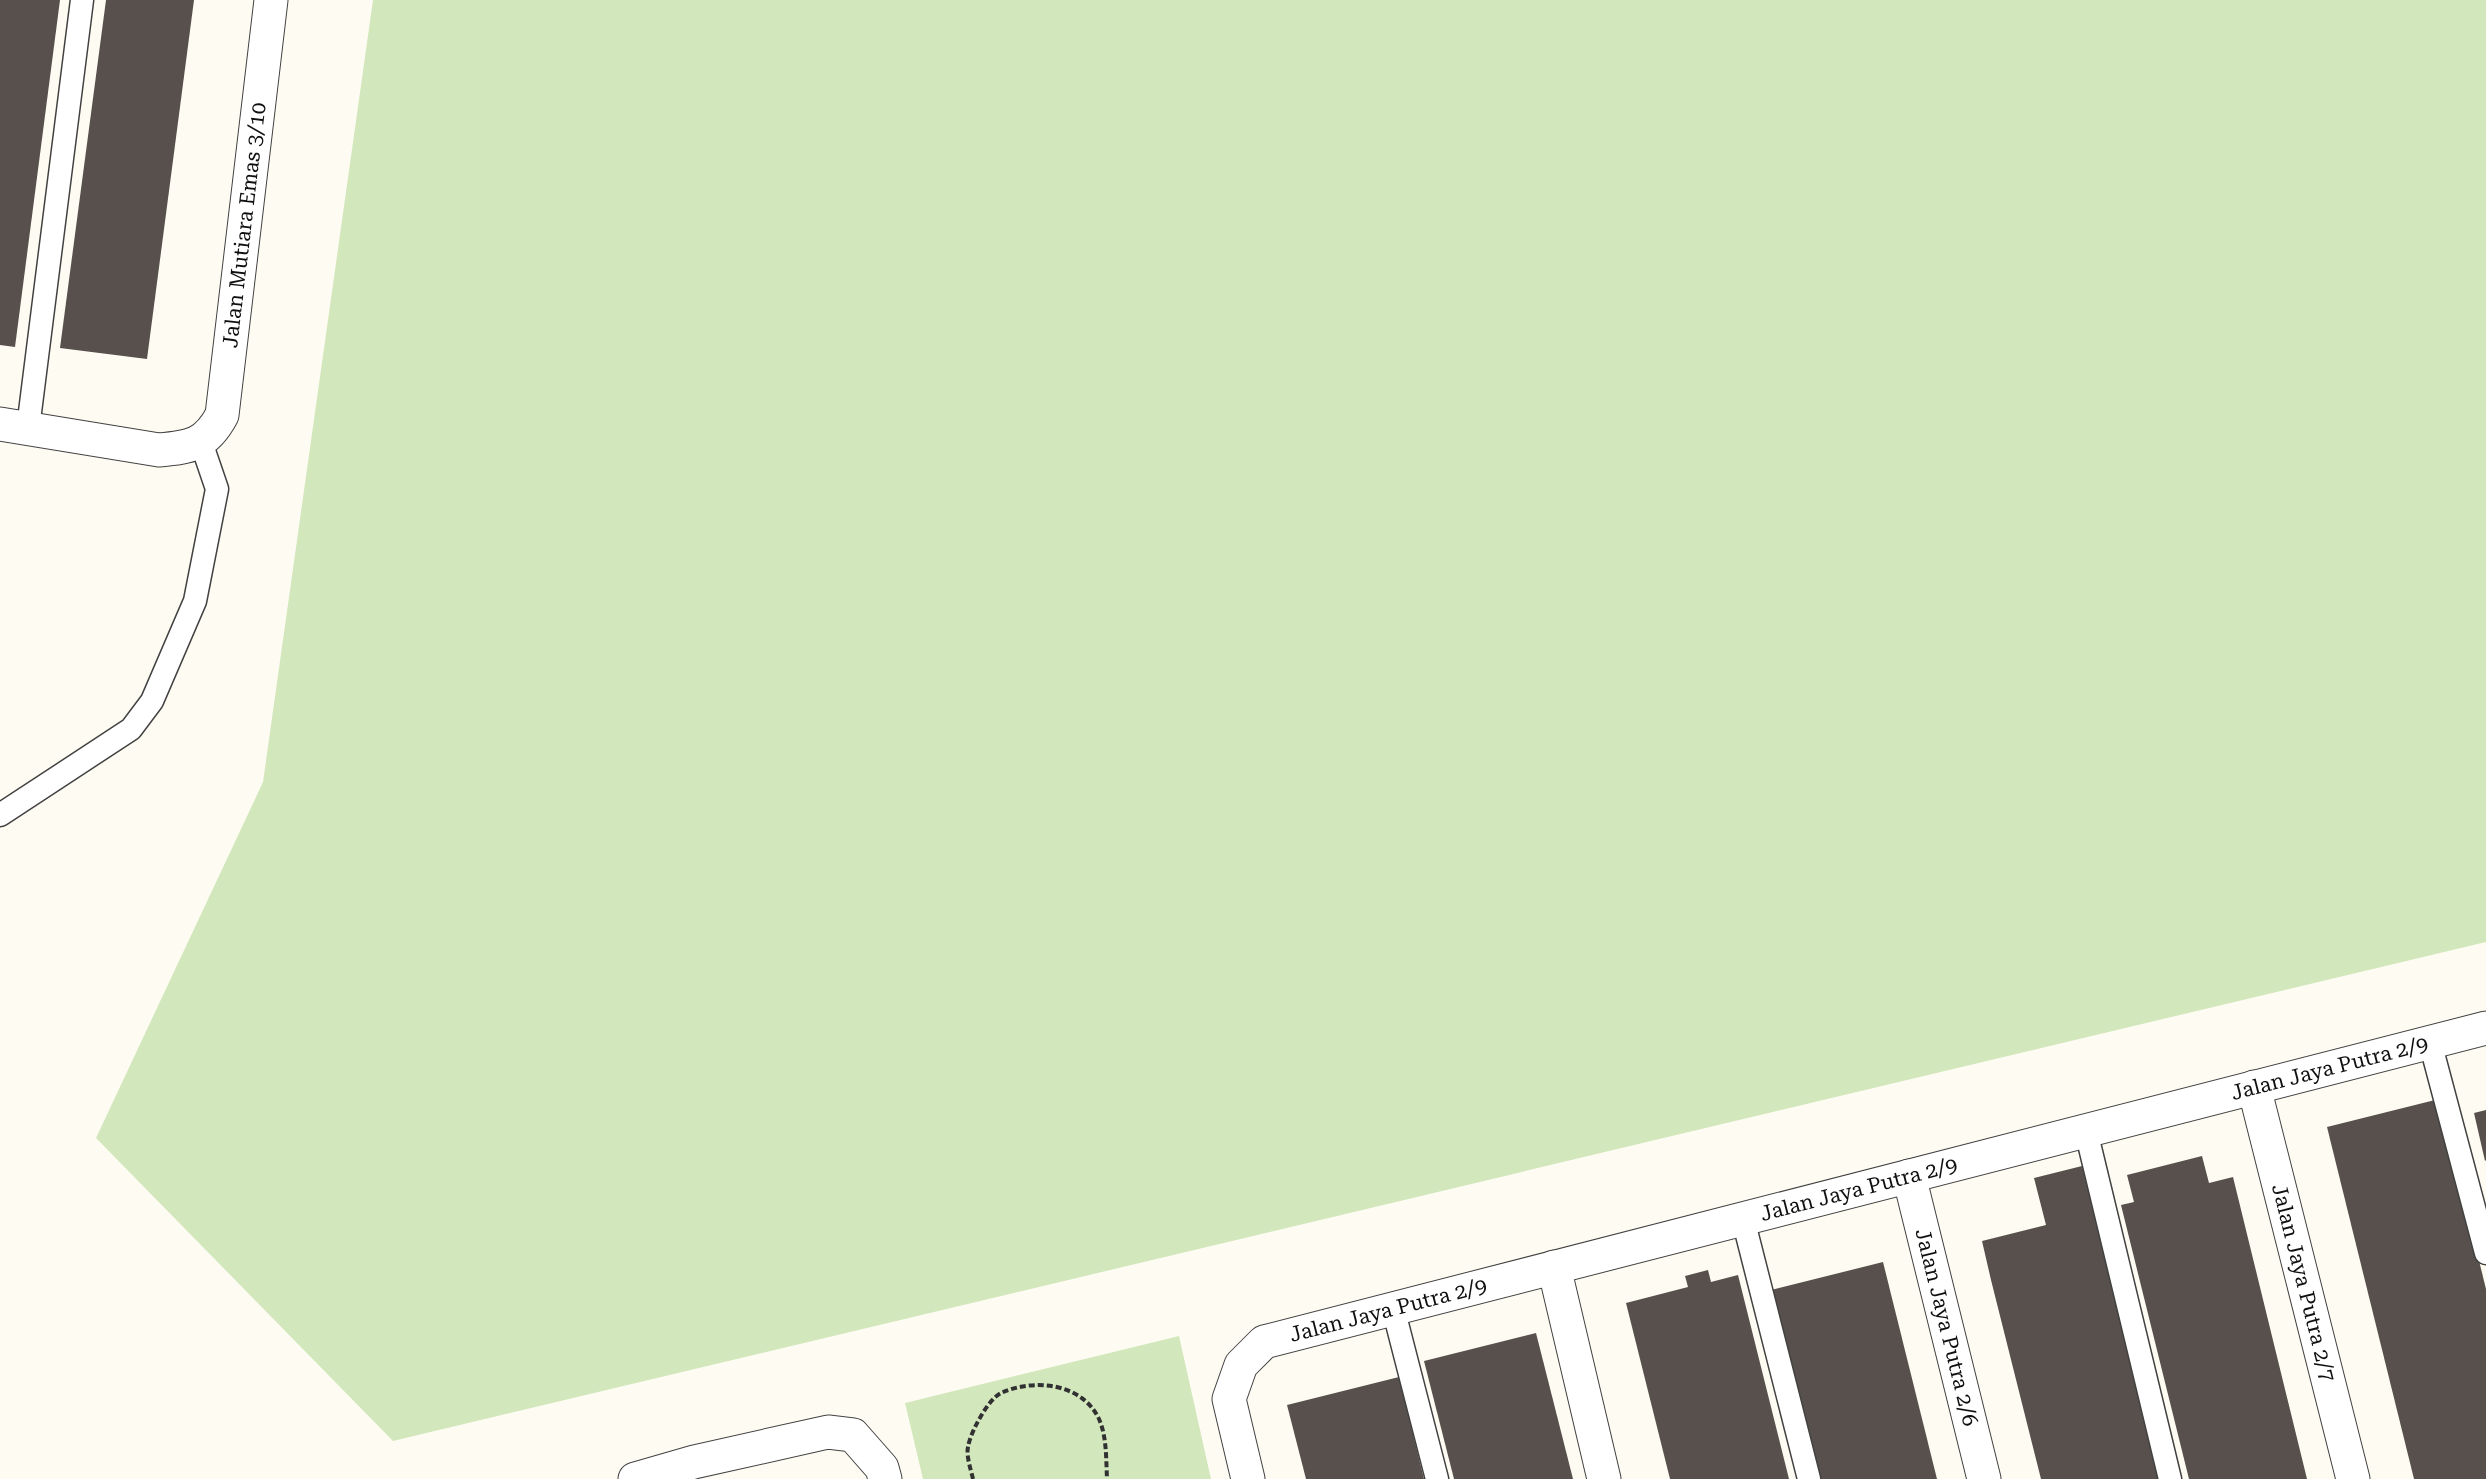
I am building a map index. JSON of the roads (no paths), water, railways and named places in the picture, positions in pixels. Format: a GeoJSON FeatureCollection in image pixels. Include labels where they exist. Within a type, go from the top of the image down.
{"type":"FeatureCollection","features":[{"type":"Feature","properties":{"kind":"street","name":"Jalan Mutiara Emas 3/10"},"geometry":{"type":"LineString","coordinates":[[201,442],[214,430],[222,415],[271,0]]}},
{"type":"Feature","properties":{"kind":"street"},"geometry":{"type":"LineString","coordinates":[[14,426],[159,450],[180,448],[201,442]]}},
{"type":"Feature","properties":{"kind":"street","name":"Jalan Jaya Putra 2/9"},"geometry":{"type":"LineString","coordinates":[[1248,1479],[1229,1399],[1241,1365],[1264,1342],[2486,1028]]}},
{"type":"Feature","properties":{"kind":"street","name":"Jalan Jaya Putra 2/7"},"geometry":{"type":"LineString","coordinates":[[2254,1087],[2353,1479]]}},
{"type":"Feature","properties":{"kind":"street","name":"Jalan Jaya Putra 2/6"},"geometry":{"type":"LineString","coordinates":[[1909,1176],[1984,1479]]}},
{"type":"Feature","properties":{"kind":"street"},"geometry":{"type":"LineString","coordinates":[[1554,1268],[1604,1479]]}},
{"type":"Feature","properties":{"kind":"street"},"geometry":{"type":"LineString","coordinates":[[635,1479],[696,1470],[828,1432],[853,1435],[882,1468],[885,1479]]}},
{"type":"Feature","properties":{"kind":"lane"},"geometry":{"type":"LineString","coordinates":[[14,426],[82,0]]}},
{"type":"Feature","properties":{"kind":"lane"},"geometry":{"type":"LineString","coordinates":[[0,815],[131,729],[152,701],[195,601],[217,489],[201,442]]}},
{"type":"Feature","properties":{"kind":"lane"},"geometry":{"type":"LineString","coordinates":[[2430,1042],[2486,1254]]}},
{"type":"Feature","properties":{"kind":"lane"},"geometry":{"type":"LineString","coordinates":[[2086,1131],[2170,1479]]}},
{"type":"Feature","properties":{"kind":"lane"},"geometry":{"type":"LineString","coordinates":[[1743,1219],[1809,1479]]}},
{"type":"Feature","properties":{"kind":"lane"},"geometry":{"type":"LineString","coordinates":[[1393,1308],[1437,1479]]}}]}
